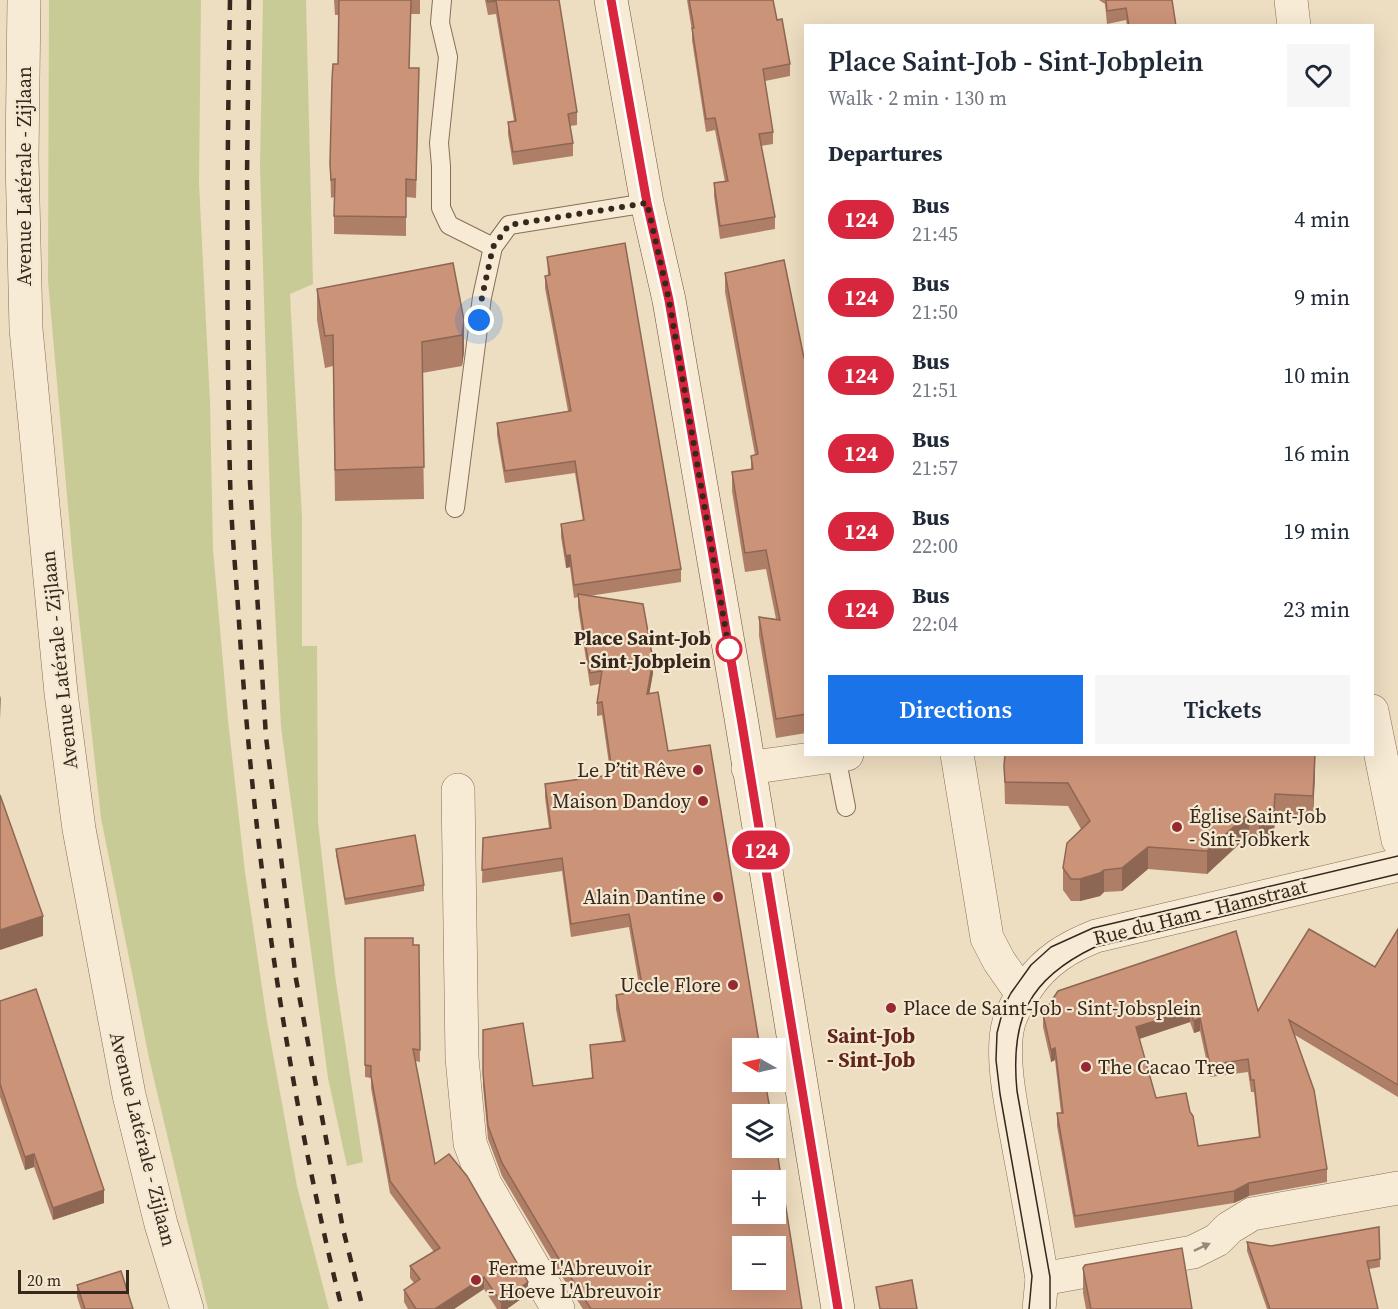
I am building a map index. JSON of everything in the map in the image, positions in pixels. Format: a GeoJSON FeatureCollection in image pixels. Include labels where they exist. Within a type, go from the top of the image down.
{"type":"FeatureCollection","features":[{"type":"Feature","properties":{"kind":"street","name":"Avenue Latérale - Zijlaan"},"geometry":{"type":"LineString","coordinates":[[24,0],[22,158],[26,329],[61,693],[78,829],[129,1095],[161,1224],[187,1309]]}},
{"type":"Feature","properties":{"kind":"street"},"geometry":{"type":"LineString","coordinates":[[611,0],[647,203],[671,312],[838,1309]]}},
{"type":"Feature","properties":{"kind":"street"},"geometry":{"type":"LineString","coordinates":[[1291,0],[1294,24]]}},
{"type":"Feature","properties":{"kind":"street"},"geometry":{"type":"LineString","coordinates":[[1374,721],[1398,840]]}},
{"type":"Feature","properties":{"kind":"street"},"geometry":{"type":"LineString","coordinates":[[748,768],[835,756]]}},
{"type":"Feature","properties":{"kind":"street"},"geometry":{"type":"LineString","coordinates":[[957,756],[987,938],[999,961],[1022,994],[1008,1025],[1005,1060],[1040,1294],[1193,1252],[1217,1240],[1229,1228],[1252,1214],[1398,1188]]}},
{"type":"Feature","properties":{"kind":"street"},"geometry":{"type":"LineString","coordinates":[[458,790],[462,1058],[470,1143],[485,1185],[558,1309]]}},
{"type":"Feature","properties":{"kind":"street","name":"Rue du Ham - Hamstraat"},"geometry":{"type":"LineString","coordinates":[[1022,994],[1046,964],[1077,944],[1096,936],[1398,865]]}},
{"type":"Feature","properties":{"kind":"lane"},"geometry":{"type":"LineString","coordinates":[[442,0],[440,23],[448,57],[439,143],[441,208],[449,225],[493,247]]}},
{"type":"Feature","properties":{"kind":"lane"},"geometry":{"type":"LineString","coordinates":[[455,508],[482,297],[493,247],[509,225],[647,203]]}},
{"type":"Feature","properties":{"kind":"lane"},"geometry":{"type":"LineString","coordinates":[[842,756],[846,807]]}},
{"type":"Feature","properties":{"kind":"green space"},"geometry":{"type":"Polygon","coordinates":[[[49,0],[201,0],[199,183],[210,402],[213,549],[228,720],[245,872],[267,1021],[297,1186],[329,1309],[208,1309],[149,1058],[101,818],[73,563],[48,281],[49,0]]]}},
{"type":"Feature","properties":{"kind":"green space"},"geometry":{"type":"Polygon","coordinates":[[[263,0],[306,0],[313,284],[290,294],[302,518],[302,646],[317,646],[318,822],[335,975],[363,1162],[347,1166],[328,1078],[281,727],[271,535],[260,166],[263,0]]]}},
{"type":"Feature","properties":{"kind":"building"},"geometry":{"type":"Polygon","coordinates":[[[339,0],[411,0],[409,68],[419,68],[416,180],[406,179],[406,217],[334,216],[335,179],[331,180],[330,164],[332,80],[333,64],[338,64],[339,0]]]}},
{"type":"Feature","properties":{"kind":"building"},"geometry":{"type":"Polygon","coordinates":[[[487,0],[559,0],[577,112],[568,114],[573,143],[513,152],[508,122],[516,121],[496,1],[488,2],[487,0]]]}},
{"type":"Feature","properties":{"kind":"building"},"geometry":{"type":"Polygon","coordinates":[[[689,0],[773,0],[777,20],[782,19],[790,64],[763,69],[773,132],[759,134],[775,217],[720,226],[714,183],[728,181],[715,118],[706,119],[689,0]]]}},
{"type":"Feature","properties":{"kind":"building"},"geometry":{"type":"Polygon","coordinates":[[[1106,0],[1172,0],[1176,24],[1129,24],[1126,8],[1107,11],[1106,0]]]}},
{"type":"Feature","properties":{"kind":"building"},"geometry":{"type":"Polygon","coordinates":[[[625,243],[681,569],[574,585],[570,555],[566,556],[561,524],[584,520],[575,461],[505,471],[497,423],[571,411],[545,276],[550,275],[547,257],[625,243]]]}},
{"type":"Feature","properties":{"kind":"building"},"geometry":{"type":"Polygon","coordinates":[[[784,260],[804,358],[804,714],[776,719],[759,617],[780,620],[766,550],[745,553],[732,472],[753,469],[751,456],[758,454],[725,273],[784,260]]]}},
{"type":"Feature","properties":{"kind":"building"},"geometry":{"type":"Polygon","coordinates":[[[453,263],[464,320],[462,335],[422,342],[424,467],[335,470],[333,335],[325,336],[317,289],[453,263]]]}},
{"type":"Feature","properties":{"kind":"building"},"geometry":{"type":"Polygon","coordinates":[[[578,594],[643,604],[653,660],[647,694],[658,692],[668,751],[710,745],[758,1038],[732,1038],[732,1092],[767,1092],[769,1104],[732,1104],[732,1158],[778,1158],[780,1170],[732,1170],[732,1224],[786,1224],[786,1208],[802,1309],[591,1309],[502,1163],[488,1126],[483,1073],[483,1030],[523,1023],[533,1086],[593,1078],[590,1045],[625,1041],[616,995],[643,990],[629,914],[571,924],[562,858],[482,870],[483,838],[551,828],[545,784],[610,775],[609,765],[611,764],[602,702],[597,703],[602,671],[590,673],[578,594]]]}},
{"type":"Feature","properties":{"kind":"building","name":"Église Saint-Job - Sint-Jobkerk"},"geometry":{"type":"Polygon","coordinates":[[[1005,756],[1315,756],[1313,796],[1275,794],[1274,811],[1259,824],[1249,813],[1207,851],[1148,847],[1122,868],[1104,870],[1080,879],[1071,879],[1063,868],[1067,843],[1090,821],[1068,783],[1005,782],[1005,756]]]}},
{"type":"Feature","properties":{"kind":"building"},"geometry":{"type":"Polygon","coordinates":[[[0,795],[43,916],[0,930],[0,795]]]}},
{"type":"Feature","properties":{"kind":"building"},"geometry":{"type":"Polygon","coordinates":[[[415,835],[424,885],[345,899],[336,849],[415,835]]]}},
{"type":"Feature","properties":{"kind":"building"},"geometry":{"type":"Polygon","coordinates":[[[1309,929],[1375,967],[1398,929],[1398,1085],[1289,1020],[1314,1090],[1327,1169],[1249,1183],[1234,1191],[1075,1216],[1057,1113],[1063,1113],[1055,1048],[1051,1050],[1043,1014],[1058,991],[1236,931],[1258,1011],[1309,929]],[[1190,1010],[1136,1027],[1156,1098],[1186,1093],[1198,1146],[1260,1137],[1254,1080],[1251,1080],[1248,1059],[1210,1065],[1200,1018],[1194,1021],[1190,1010]]]}},
{"type":"Feature","properties":{"kind":"building"},"geometry":{"type":"Polygon","coordinates":[[[365,938],[413,938],[413,945],[419,945],[420,1050],[413,1049],[435,1164],[449,1154],[467,1176],[528,1282],[501,1302],[484,1277],[435,1309],[416,1309],[404,1290],[420,1279],[410,1266],[440,1248],[390,1181],[371,1066],[365,1065],[365,938]]]}},
{"type":"Feature","properties":{"kind":"building"},"geometry":{"type":"Polygon","coordinates":[[[36,989],[104,1190],[53,1208],[34,1154],[25,1157],[0,1084],[0,1001],[36,989]]]}},
{"type":"Feature","properties":{"kind":"building"},"geometry":{"type":"Polygon","coordinates":[[[1379,1227],[1380,1259],[1367,1261],[1378,1309],[1270,1309],[1247,1242],[1271,1246],[1379,1227]]]}},
{"type":"Feature","properties":{"kind":"building"},"geometry":{"type":"Polygon","coordinates":[[[1182,1248],[1192,1309],[1091,1309],[1083,1268],[1085,1265],[1182,1248]]]}},
{"type":"Feature","properties":{"kind":"building"},"geometry":{"type":"Polygon","coordinates":[[[121,1271],[133,1309],[85,1309],[77,1285],[121,1271]]]}},
{"type":"Feature","properties":{"kind":"building"},"geometry":{"type":"Polygon","coordinates":[[[912,1280],[917,1309],[880,1309],[876,1287],[912,1280]]]}},
{"type":"Feature","properties":{"kind":"tram line"},"geometry":{"type":"LineString","coordinates":[[1029,1309],[1032,1276],[996,1060],[997,1033],[1004,1006],[1031,965],[1051,947],[1093,928],[1398,856]]}},
{"type":"Feature","properties":{"kind":"tram line"},"geometry":{"type":"LineString","coordinates":[[1050,1309],[1050,1277],[1017,1091],[1016,1065],[1021,1022],[1028,1004],[1039,988],[1072,959],[1095,947],[1398,874]]}},
{"type":"Feature","properties":{"kind":"railway"},"geometry":{"type":"LineString","coordinates":[[230,0],[227,238],[230,477],[245,709],[263,882],[275,968],[304,1139],[342,1309]]}},
{"type":"Feature","properties":{"kind":"railway"},"geometry":{"type":"LineString","coordinates":[[249,0],[247,177],[250,482],[266,737],[296,979],[343,1229],[363,1309]]}},
{"type":"Feature","properties":{"kind":"bus line","name":"124"},"geometry":{"type":"LineString","coordinates":[[611,0],[647,203],[669,300],[741,718],[838,1309]]}},
{"type":"Feature","properties":{"kind":"place","name":"Place Saint-Job - Sint-Jobplein"},"geometry":{"type":"Point","coordinates":[729,649]}},
{"type":"Feature","properties":{"kind":"place","name":"Le P’tit Rêve"},"geometry":{"type":"Point","coordinates":[698,770]}},
{"type":"Feature","properties":{"kind":"place","name":"Maison Dandoy"},"geometry":{"type":"Point","coordinates":[703,801]}},
{"type":"Feature","properties":{"kind":"place","name":"Église Saint-Job - Sint-Jobkerk"},"geometry":{"type":"Point","coordinates":[1177,827]}},
{"type":"Feature","properties":{"kind":"place","name":"Alain Dantine"},"geometry":{"type":"Point","coordinates":[718,897]}},
{"type":"Feature","properties":{"kind":"place","name":"Uccle Flore"},"geometry":{"type":"Point","coordinates":[733,985]}},
{"type":"Feature","properties":{"kind":"place","name":"Place de Saint-Job - Sint-Jobsplein"},"geometry":{"type":"Point","coordinates":[891,1008]}},
{"type":"Feature","properties":{"kind":"place","name":"The Cacao Tree"},"geometry":{"type":"Point","coordinates":[1086,1067]}},
{"type":"Feature","properties":{"kind":"place","name":"Ferme L'Abreuvoir - Hoeve L'Abreuvoir"},"geometry":{"type":"Point","coordinates":[476,1280]}},
{"type":"Feature","properties":{"kind":"district","name":"Saint-Job - Sint-Job"},"geometry":{"type":"Point","coordinates":[871,1048]}},
{"type":"Feature","properties":{"kind":"route"},"geometry":{"type":"LineString","coordinates":[[479,320],[493,247],[509,225],[647,203],[669,300],[729,649]]}}]}
